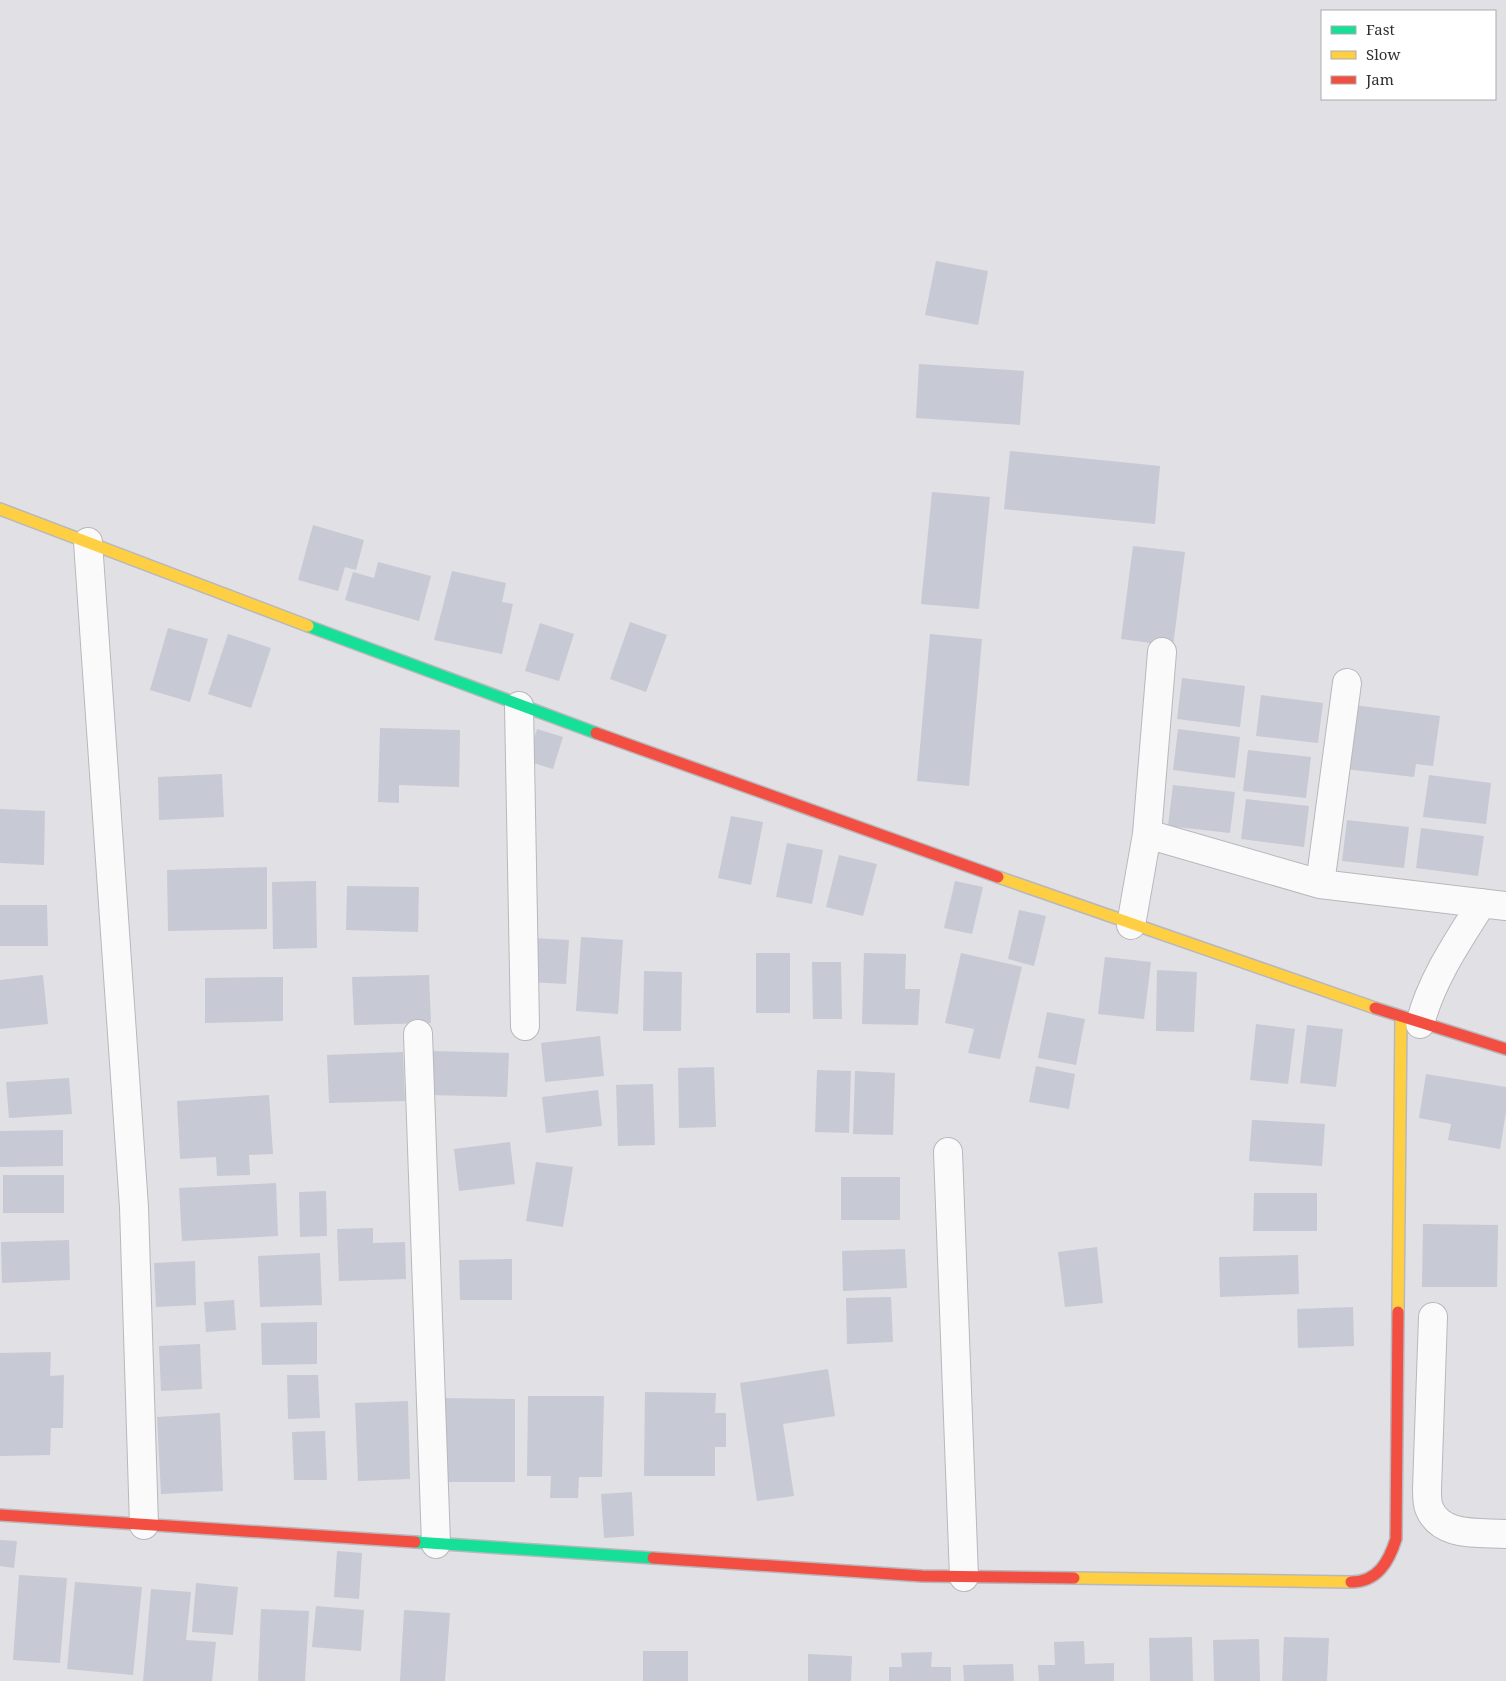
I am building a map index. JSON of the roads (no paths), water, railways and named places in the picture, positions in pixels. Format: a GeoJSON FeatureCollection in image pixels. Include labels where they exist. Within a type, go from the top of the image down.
{"type":"FeatureCollection","features":[{"type":"Feature","properties":{"kind":"street"},"geometry":{"type":"LineString","coordinates":[[0,508],[519,706],[1134,909],[1419,1012],[1506,1049]]}},
{"type":"Feature","properties":{"kind":"street"},"geometry":{"type":"LineString","coordinates":[[88,542],[134,1208],[144,1525]]}},
{"type":"Feature","properties":{"kind":"street"},"geometry":{"type":"LineString","coordinates":[[1134,909],[1146,834],[1162,652]]}},
{"type":"Feature","properties":{"kind":"street"},"geometry":{"type":"LineString","coordinates":[[1320,884],[1347,683]]}},
{"type":"Feature","properties":{"kind":"street"},"geometry":{"type":"LineString","coordinates":[[519,706],[525,1026]]}},
{"type":"Feature","properties":{"kind":"street"},"geometry":{"type":"LineString","coordinates":[[1146,834],[1320,884],[1494,904]]}},
{"type":"Feature","properties":{"kind":"street"},"geometry":{"type":"LineString","coordinates":[[0,1515],[922,1576],[1356,1582],[1371,1578],[1382,1570],[1391,1554],[1396,1539],[1419,1012],[1450,952],[1494,904]]}},
{"type":"Feature","properties":{"kind":"street"},"geometry":{"type":"LineString","coordinates":[[418,1034],[436,1544]]}},
{"type":"Feature","properties":{"kind":"street"},"geometry":{"type":"LineString","coordinates":[[948,1152],[964,1576]]}},
{"type":"Feature","properties":{"kind":"street"},"geometry":{"type":"LineString","coordinates":[[1433,1317],[1428,1508],[1438,1522],[1454,1531],[1506,1534]]}}]}
